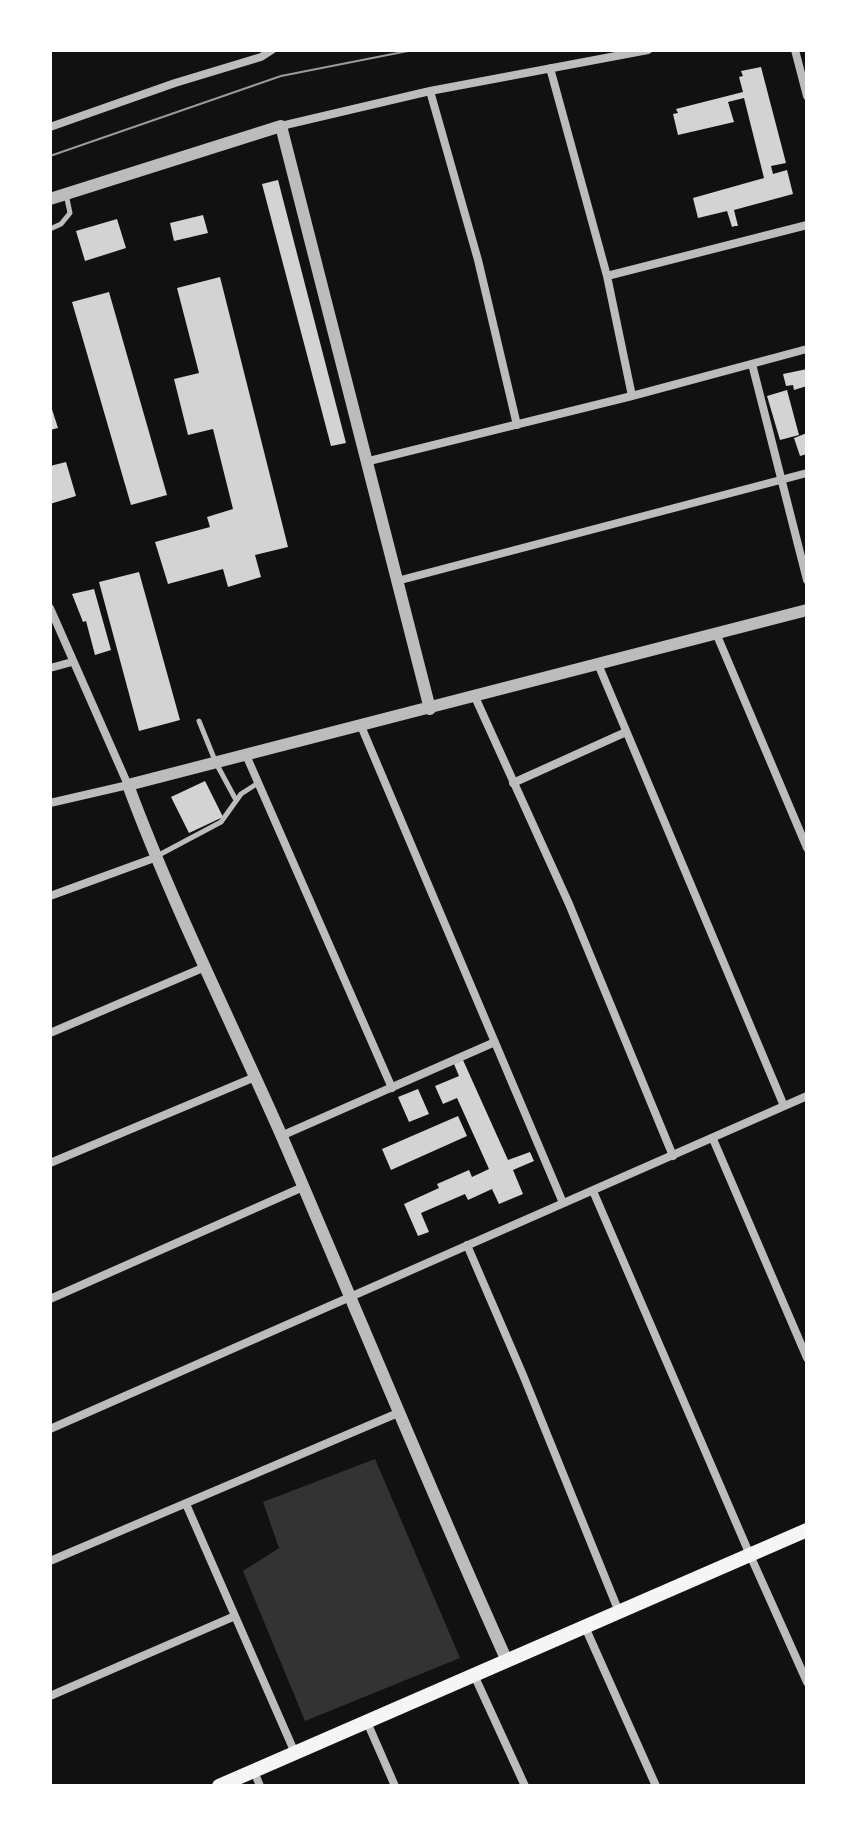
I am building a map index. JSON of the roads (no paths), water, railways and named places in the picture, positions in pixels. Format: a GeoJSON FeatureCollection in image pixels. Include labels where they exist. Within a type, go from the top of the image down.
{"type":"FeatureCollection","features":[{"type":"Feature","properties":{"kind":"main road"},"geometry":{"type":"LineString","coordinates":[[219,1786],[807,1530]]}},
{"type":"Feature","properties":{"kind":"street"},"geometry":{"type":"LineString","coordinates":[[50,127],[175,83],[261,57],[272,50]]}},
{"type":"Feature","properties":{"kind":"street"},"geometry":{"type":"LineString","coordinates":[[50,199],[281,126],[430,91],[648,50]]}},
{"type":"Feature","properties":{"kind":"street"},"geometry":{"type":"LineString","coordinates":[[795,50],[807,96]]}},
{"type":"Feature","properties":{"kind":"street"},"geometry":{"type":"LineString","coordinates":[[550,68],[607,276],[632,396]]}},
{"type":"Feature","properties":{"kind":"street"},"geometry":{"type":"LineString","coordinates":[[430,91],[478,260],[517,425]]}},
{"type":"Feature","properties":{"kind":"street"},"geometry":{"type":"LineString","coordinates":[[281,126],[430,709]]}},
{"type":"Feature","properties":{"kind":"street"},"geometry":{"type":"LineString","coordinates":[[607,276],[807,225]]}},
{"type":"Feature","properties":{"kind":"street"},"geometry":{"type":"LineString","coordinates":[[365,462],[807,349]]}},
{"type":"Feature","properties":{"kind":"street"},"geometry":{"type":"LineString","coordinates":[[752,364],[807,580]]}},
{"type":"Feature","properties":{"kind":"street"},"geometry":{"type":"LineString","coordinates":[[397,581],[807,473]]}},
{"type":"Feature","properties":{"kind":"street"},"geometry":{"type":"LineString","coordinates":[[50,608],[507,1661]]}},
{"type":"Feature","properties":{"kind":"street"},"geometry":{"type":"LineString","coordinates":[[50,803],[430,709],[807,610]]}},
{"type":"Feature","properties":{"kind":"street"},"geometry":{"type":"LineString","coordinates":[[716,633],[804,831],[807,848]]}},
{"type":"Feature","properties":{"kind":"street"},"geometry":{"type":"LineString","coordinates":[[50,668],[72,662]]}},
{"type":"Feature","properties":{"kind":"street"},"geometry":{"type":"LineString","coordinates":[[598,664],[784,1106]]}},
{"type":"Feature","properties":{"kind":"street"},"geometry":{"type":"LineString","coordinates":[[475,697],[569,904],[673,1156]]}},
{"type":"Feature","properties":{"kind":"street"},"geometry":{"type":"LineString","coordinates":[[361,726],[563,1203]]}},
{"type":"Feature","properties":{"kind":"street"},"geometry":{"type":"LineString","coordinates":[[513,783],[626,732]]}},
{"type":"Feature","properties":{"kind":"street"},"geometry":{"type":"LineString","coordinates":[[246,755],[392,1088]]}},
{"type":"Feature","properties":{"kind":"street"},"geometry":{"type":"LineString","coordinates":[[50,896],[157,857]]}},
{"type":"Feature","properties":{"kind":"street"},"geometry":{"type":"LineString","coordinates":[[50,1033],[205,967]]}},
{"type":"Feature","properties":{"kind":"street"},"geometry":{"type":"LineString","coordinates":[[281,1136],[495,1042]]}},
{"type":"Feature","properties":{"kind":"street"},"geometry":{"type":"LineString","coordinates":[[50,1163],[255,1077]]}},
{"type":"Feature","properties":{"kind":"street"},"geometry":{"type":"LineString","coordinates":[[50,1429],[807,1096]]}},
{"type":"Feature","properties":{"kind":"street"},"geometry":{"type":"LineString","coordinates":[[713,1139],[807,1358]]}},
{"type":"Feature","properties":{"kind":"street"},"geometry":{"type":"LineString","coordinates":[[50,1299],[303,1187]]}},
{"type":"Feature","properties":{"kind":"street"},"geometry":{"type":"LineString","coordinates":[[593,1191],[807,1682]]}},
{"type":"Feature","properties":{"kind":"street"},"geometry":{"type":"LineString","coordinates":[[467,1245],[619,1612]]}},
{"type":"Feature","properties":{"kind":"street"},"geometry":{"type":"LineString","coordinates":[[50,1561],[398,1413]]}},
{"type":"Feature","properties":{"kind":"street"},"geometry":{"type":"LineString","coordinates":[[186,1504],[295,1753]]}},
{"type":"Feature","properties":{"kind":"street"},"geometry":{"type":"LineString","coordinates":[[50,1696],[235,1616]]}},
{"type":"Feature","properties":{"kind":"street"},"geometry":{"type":"LineString","coordinates":[[585,1627],[656,1786]]}},
{"type":"Feature","properties":{"kind":"street"},"geometry":{"type":"LineString","coordinates":[[474,1675],[525,1786]]}},
{"type":"Feature","properties":{"kind":"street"},"geometry":{"type":"LineString","coordinates":[[367,1722],[395,1786]]}},
{"type":"Feature","properties":{"kind":"street"},"geometry":{"type":"LineString","coordinates":[[254,1771],[260,1786]]}},
{"type":"Feature","properties":{"kind":"lane"},"geometry":{"type":"LineString","coordinates":[[50,229],[61,224],[70,213],[66,193]]}},
{"type":"Feature","properties":{"kind":"lane"},"geometry":{"type":"LineString","coordinates":[[199,721],[216,763],[236,800]]}},
{"type":"Feature","properties":{"kind":"lane"},"geometry":{"type":"LineString","coordinates":[[157,857],[221,822],[236,800],[258,783]]}},
{"type":"Feature","properties":{"kind":"tram line"},"geometry":{"type":"LineString","coordinates":[[50,156],[281,76],[413,50]]}}]}
